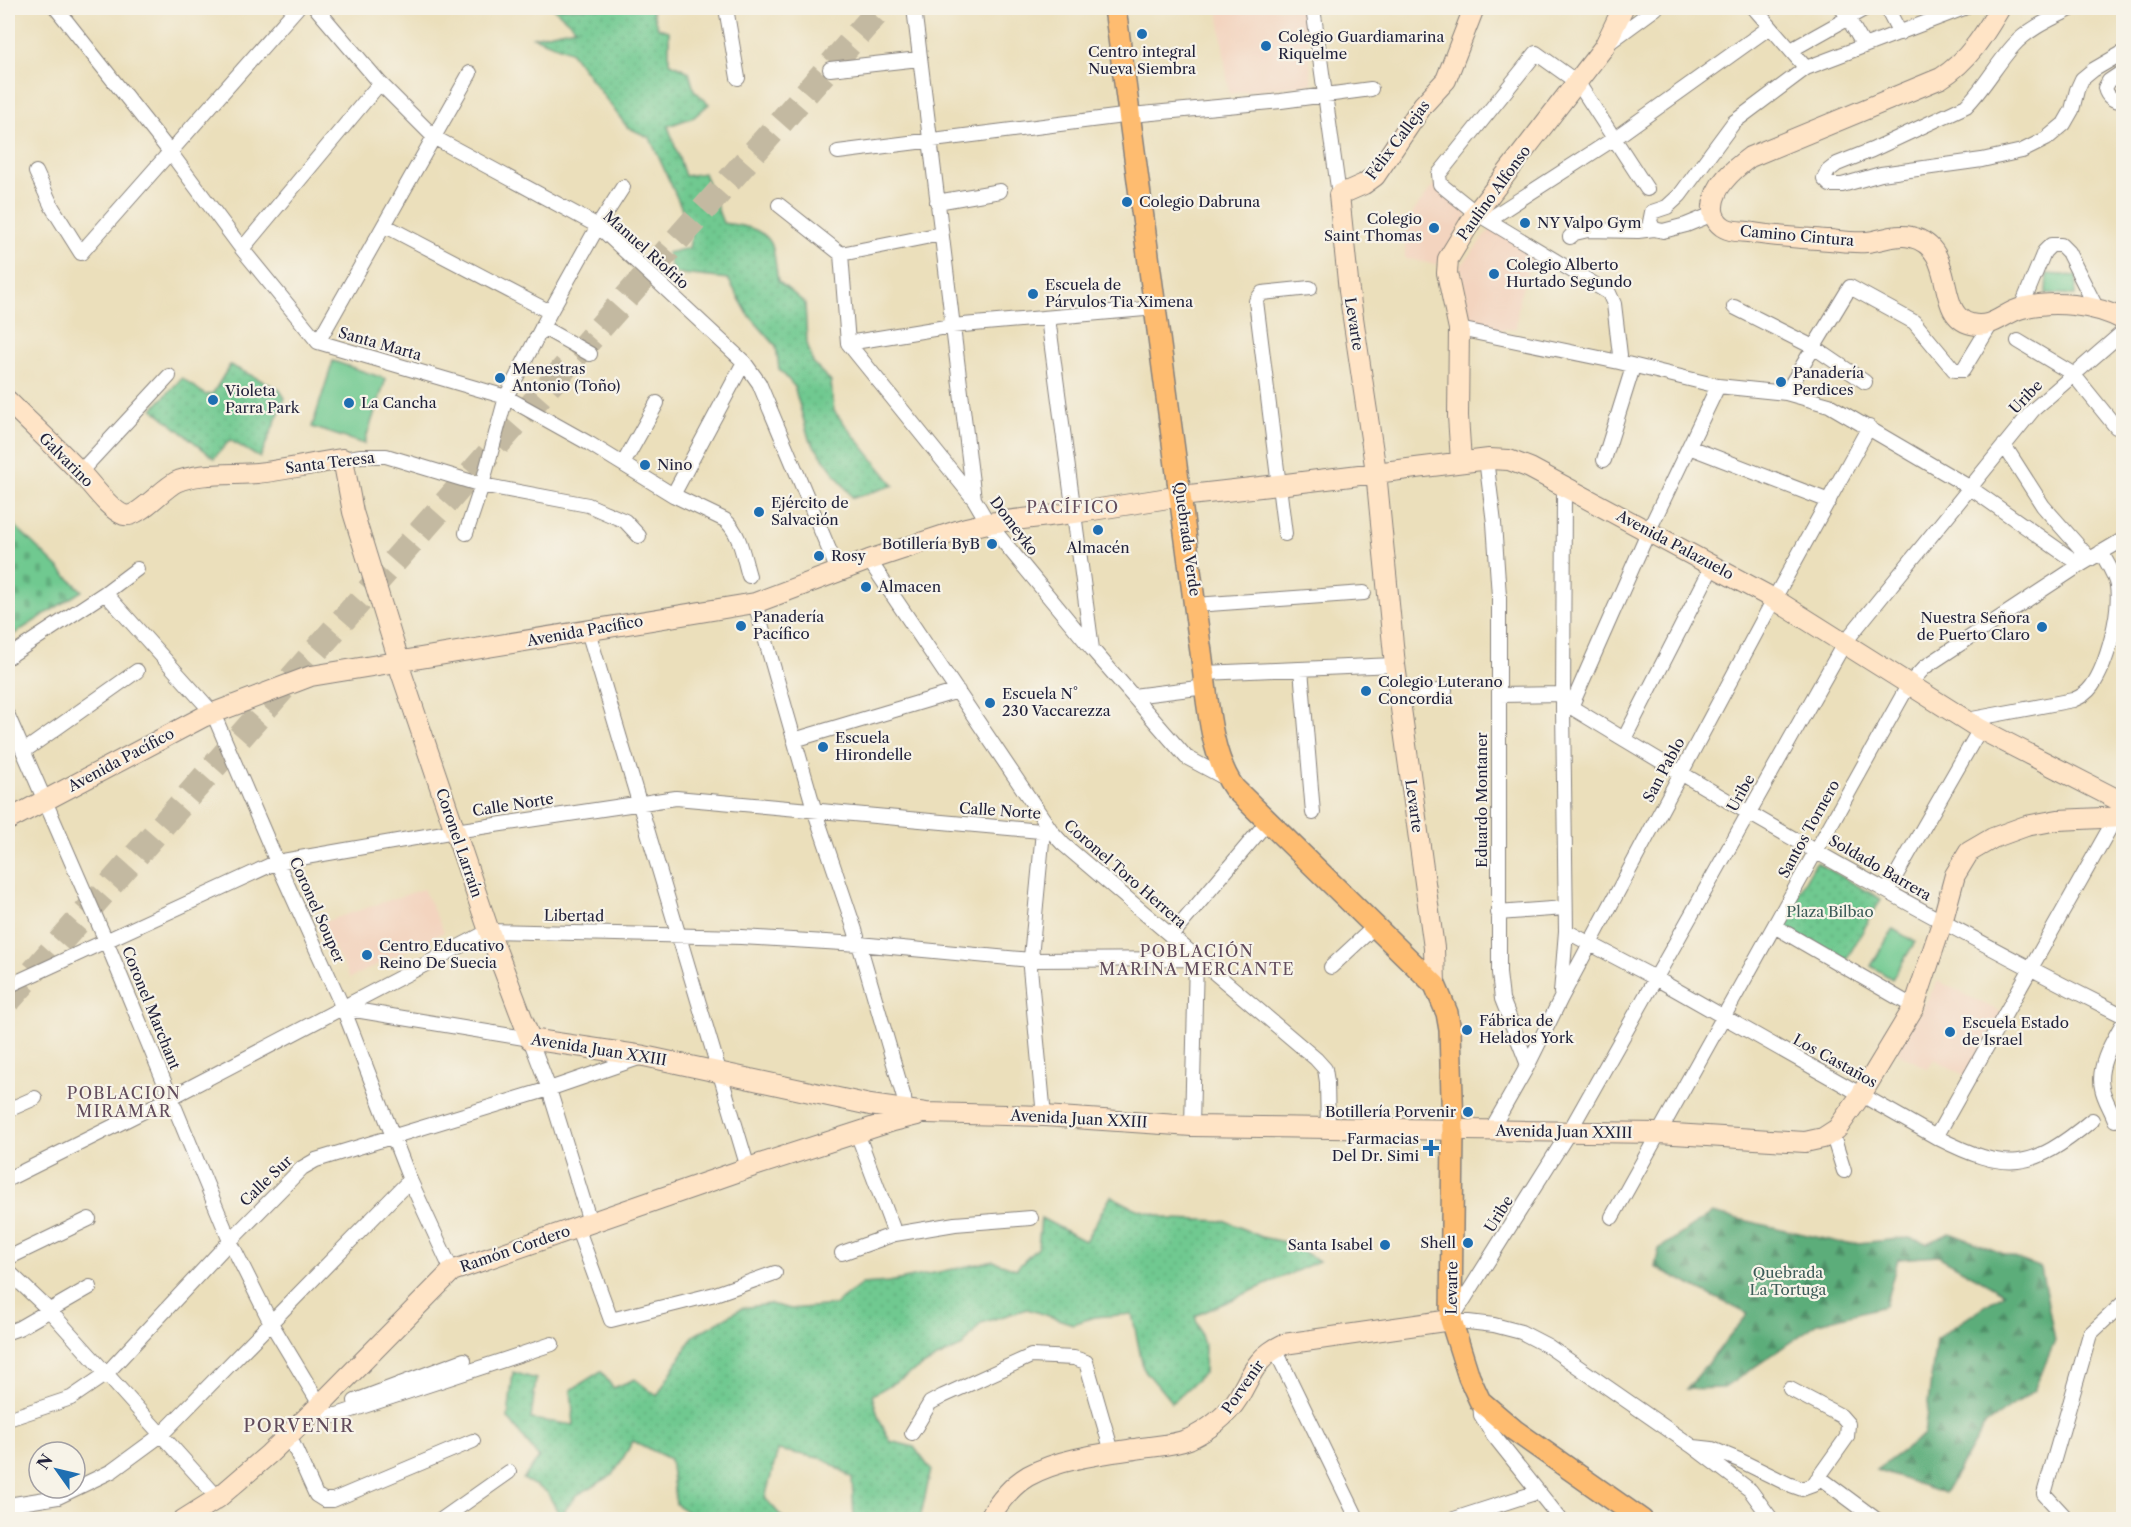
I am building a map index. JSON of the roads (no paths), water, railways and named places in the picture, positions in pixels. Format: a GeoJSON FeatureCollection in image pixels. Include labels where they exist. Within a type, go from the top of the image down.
{"type":"FeatureCollection","features":[{"type":"Feature","properties":{"kind":"main road","name":"Quebrada Verde"},"geometry":{"type":"LineString","coordinates":[[1115,8],[1205,680],[1217,754],[1234,788],[1435,985]]}},
{"type":"Feature","properties":{"kind":"main road","name":"Levarte"},"geometry":{"type":"LineString","coordinates":[[1435,985],[1447,1013],[1450,1030],[1453,1130],[1451,1320],[1463,1358],[1480,1401],[1514,1430],[1642,1520]]}},
{"type":"Feature","properties":{"kind":"street","name":"Santa Marta"},"geometry":{"type":"LineString","coordinates":[[56,8],[170,152],[242,249],[318,342],[506,397],[673,495],[725,520],[737,535],[748,576]]}},
{"type":"Feature","properties":{"kind":"street"},"geometry":{"type":"LineString","coordinates":[[36,172],[52,207],[81,253],[297,8]]}},
{"type":"Feature","properties":{"kind":"street","name":"Manuel Riofrio"},"geometry":{"type":"LineString","coordinates":[[316,8],[380,83],[435,138],[598,226],[744,362],[759,383],[838,571]]}},
{"type":"Feature","properties":{"kind":"street"},"geometry":{"type":"LineString","coordinates":[[726,8],[738,78]]}},
{"type":"Feature","properties":{"kind":"street"},"geometry":{"type":"LineString","coordinates":[[914,8],[974,499]]}},
{"type":"Feature","properties":{"kind":"street","name":"Levarte"},"geometry":{"type":"LineString","coordinates":[[1313,8],[1339,195],[1349,291],[1376,472],[1399,697],[1434,948],[1435,985]]}},
{"type":"Feature","properties":{"kind":"street","name":"Félix Callejas"},"geometry":{"type":"LineString","coordinates":[[1339,195],[1364,184],[1375,176],[1423,105],[1440,87],[1450,69],[1474,8]]}},
{"type":"Feature","properties":{"kind":"street"},"geometry":{"type":"LineString","coordinates":[[1604,47],[1623,8]]}},
{"type":"Feature","properties":{"kind":"street","name":"Paulino Alfonso"},"geometry":{"type":"LineString","coordinates":[[1461,460],[1458,416],[1459,329],[1446,265],[1448,259],[1482,217],[1604,47],[1656,8]]}},
{"type":"Feature","properties":{"kind":"street"},"geometry":{"type":"LineString","coordinates":[[1754,8],[1806,68]]}},
{"type":"Feature","properties":{"kind":"street"},"geometry":{"type":"LineString","coordinates":[[1791,50],[1845,12],[1866,8]]}},
{"type":"Feature","properties":{"kind":"street"},"geometry":{"type":"LineString","coordinates":[[1887,8],[1900,33]]}},
{"type":"Feature","properties":{"kind":"street"},"geometry":{"type":"LineString","coordinates":[[1654,229],[1650,216],[1652,212],[1666,207],[1680,195],[1730,126],[1806,68],[1964,8]]}},
{"type":"Feature","properties":{"kind":"street"},"geometry":{"type":"LineString","coordinates":[[1570,237],[1575,233],[1588,230],[1654,229],[1663,231],[1713,214],[1714,198],[1724,180],[1742,162],[1941,78],[1973,49],[2000,8]]}},
{"type":"Feature","properties":{"kind":"street"},"geometry":{"type":"LineString","coordinates":[[2040,8],[2044,22]]}},
{"type":"Feature","properties":{"kind":"street"},"geometry":{"type":"LineString","coordinates":[[2073,8],[2044,22],[2025,35],[2013,46],[1966,106],[1838,164],[1824,175],[1824,179],[1830,185],[1842,185],[1881,174],[2022,152],[2046,139],[2064,124],[2072,110],[2082,80],[2093,70],[2124,52]]}},
{"type":"Feature","properties":{"kind":"street"},"geometry":{"type":"LineString","coordinates":[[1845,12],[1864,46]]}},
{"type":"Feature","properties":{"kind":"street"},"geometry":{"type":"LineString","coordinates":[[1482,217],[1615,138],[1770,27]]}},
{"type":"Feature","properties":{"kind":"street"},"geometry":{"type":"LineString","coordinates":[[1620,355],[1614,304],[1609,293],[1482,217],[1440,184],[1439,174],[1536,53],[1578,83],[1647,189]]}},
{"type":"Feature","properties":{"kind":"street"},"geometry":{"type":"LineString","coordinates":[[830,69],[919,59]]}},
{"type":"Feature","properties":{"kind":"street"},"geometry":{"type":"LineString","coordinates":[[2124,71],[2109,81],[2105,88],[2106,94],[2112,99],[2124,101]]}},
{"type":"Feature","properties":{"kind":"street"},"geometry":{"type":"LineString","coordinates":[[318,342],[470,73]]}},
{"type":"Feature","properties":{"kind":"street"},"geometry":{"type":"LineString","coordinates":[[242,249],[380,83]]}},
{"type":"Feature","properties":{"kind":"street"},"geometry":{"type":"LineString","coordinates":[[838,152],[1131,115],[1371,89]]}},
{"type":"Feature","properties":{"kind":"street"},"geometry":{"type":"LineString","coordinates":[[466,533],[482,485],[506,397],[550,312],[598,226],[623,187]]}},
{"type":"Feature","properties":{"kind":"street"},"geometry":{"type":"LineString","coordinates":[[937,202],[1000,191]]}},
{"type":"Feature","properties":{"kind":"street"},"geometry":{"type":"LineString","coordinates":[[779,205],[841,254],[848,343],[952,326],[1156,308]]}},
{"type":"Feature","properties":{"kind":"street","name":"Camino Cintura"},"geometry":{"type":"LineString","coordinates":[[1713,214],[1720,224],[1730,230],[1768,236],[1865,242],[1898,236],[1919,240],[1931,248],[1940,260],[1956,315],[1970,324],[1980,326],[1991,324]]}},
{"type":"Feature","properties":{"kind":"street"},"geometry":{"type":"LineString","coordinates":[[384,225],[550,312]]}},
{"type":"Feature","properties":{"kind":"street"},"geometry":{"type":"LineString","coordinates":[[841,254],[941,234]]}},
{"type":"Feature","properties":{"kind":"street"},"geometry":{"type":"LineString","coordinates":[[2021,308],[2044,252],[2051,245],[2061,245],[2068,252],[2097,309]]}},
{"type":"Feature","properties":{"kind":"street"},"geometry":{"type":"LineString","coordinates":[[1786,393],[1850,287],[1914,322],[1954,370],[1963,370],[1991,324],[2021,308],[2065,304],[2097,309],[2124,320]]}},
{"type":"Feature","properties":{"kind":"street"},"geometry":{"type":"LineString","coordinates":[[1285,534],[1256,301],[1262,293],[1310,288]]}},
{"type":"Feature","properties":{"kind":"street"},"geometry":{"type":"LineString","coordinates":[[1734,307],[1815,348],[1864,382]]}},
{"type":"Feature","properties":{"kind":"street"},"geometry":{"type":"LineString","coordinates":[[1048,318],[1092,649]]}},
{"type":"Feature","properties":{"kind":"street"},"geometry":{"type":"LineString","coordinates":[[543,327],[590,354]]}},
{"type":"Feature","properties":{"kind":"street"},"geometry":{"type":"LineString","coordinates":[[1459,329],[1718,386],[1786,393],[1829,405],[2112,573],[2118,593],[2114,622],[2100,671],[2091,687],[2083,696],[2073,700],[1973,724],[1887,891]]}},
{"type":"Feature","properties":{"kind":"street","name":"Uribe"},"geometry":{"type":"LineString","coordinates":[[1451,1320],[1569,1132],[1845,642],[2033,410],[2124,332]]}},
{"type":"Feature","properties":{"kind":"street"},"geometry":{"type":"LineString","coordinates":[[2018,341],[2073,374],[2116,427]]}},
{"type":"Feature","properties":{"kind":"street","name":"Domeyko"},"geometry":{"type":"LineString","coordinates":[[848,343],[974,499],[988,523],[1092,649],[1186,757],[1227,778]]}},
{"type":"Feature","properties":{"kind":"street"},"geometry":{"type":"LineString","coordinates":[[673,495],[744,362]]}},
{"type":"Feature","properties":{"kind":"street"},"geometry":{"type":"LineString","coordinates":[[1604,460],[1633,367]]}},
{"type":"Feature","properties":{"kind":"street"},"geometry":{"type":"LineString","coordinates":[[80,472],[169,376]]}},
{"type":"Feature","properties":{"kind":"street"},"geometry":{"type":"LineString","coordinates":[[1566,703],[1718,386]]}},
{"type":"Feature","properties":{"kind":"street","name":"Galvarino"},"geometry":{"type":"LineString","coordinates":[[8,401],[116,511],[126,516]]}},
{"type":"Feature","properties":{"kind":"street"},"geometry":{"type":"LineString","coordinates":[[623,464],[657,402]]}},
{"type":"Feature","properties":{"kind":"street","name":"San Pablo"},"geometry":{"type":"LineString","coordinates":[[1491,1130],[1528,1065],[1561,998],[1774,599],[1869,427]]}},
{"type":"Feature","properties":{"kind":"street"},"geometry":{"type":"LineString","coordinates":[[2004,445],[2043,506],[2090,559]]}},
{"type":"Feature","properties":{"kind":"street"},"geometry":{"type":"LineString","coordinates":[[1689,447],[1829,501]]}},
{"type":"Feature","properties":{"kind":"street","name":"Santa Teresa"},"geometry":{"type":"LineString","coordinates":[[126,516],[134,516],[152,499],[177,482],[209,476],[260,473],[361,456],[386,456],[482,485],[588,505],[625,521],[639,536]]}},
{"type":"Feature","properties":{"kind":"street","name":"Coronel Larraín"},"geometry":{"type":"LineString","coordinates":[[343,459],[353,512],[401,672],[489,931],[549,1089],[611,1320],[715,1294],[775,1273]]}},
{"type":"Feature","properties":{"kind":"street","name":"Avenida Palazuelo"},"geometry":{"type":"LineString","coordinates":[[1181,496],[1461,460],[1486,459],[1520,463],[1649,530],[1774,599],[1973,724],[2121,812]]}},
{"type":"Feature","properties":{"kind":"street","name":"Eduardo Montaner"},"geometry":{"type":"LineString","coordinates":[[1486,459],[1494,523],[1499,596],[1499,973],[1502,999],[1528,1065]]}},
{"type":"Feature","properties":{"kind":"street"},"geometry":{"type":"LineString","coordinates":[[1561,998],[1566,931],[1564,486]]}},
{"type":"Feature","properties":{"kind":"street","name":"Avenida Pacífico"},"geometry":{"type":"LineString","coordinates":[[8,820],[213,713],[311,676],[755,603],[838,571],[966,528],[1181,496]]}},
{"type":"Feature","properties":{"kind":"street","name":"Santos Tornero"},"geometry":{"type":"LineString","coordinates":[[1612,1217],[1909,684],[1925,667],[2124,539]]}},
{"type":"Feature","properties":{"kind":"street","name":"Coronel Toro Herrera"},"geometry":{"type":"LineString","coordinates":[[869,560],[958,691],[1047,831],[1325,1069],[1328,1129]]}},
{"type":"Feature","properties":{"kind":"street"},"geometry":{"type":"LineString","coordinates":[[1624,739],[1713,565]]}},
{"type":"Feature","properties":{"kind":"street"},"geometry":{"type":"LineString","coordinates":[[8,657],[137,569]]}},
{"type":"Feature","properties":{"kind":"street","name":"Coronel Souper"},"geometry":{"type":"LineString","coordinates":[[105,593],[213,713],[277,862],[344,1008],[410,1180],[452,1271]]}},
{"type":"Feature","properties":{"kind":"street"},"geometry":{"type":"LineString","coordinates":[[1195,605],[1364,593]]}},
{"type":"Feature","properties":{"kind":"street"},"geometry":{"type":"LineString","coordinates":[[755,603],[815,812],[859,944],[904,1098],[905,1109]]}},
{"type":"Feature","properties":{"kind":"street"},"geometry":{"type":"LineString","coordinates":[[588,631],[748,1168]]}},
{"type":"Feature","properties":{"kind":"street"},"geometry":{"type":"LineString","coordinates":[[1133,696],[1205,680],[1301,669],[1395,664]]}},
{"type":"Feature","properties":{"kind":"street"},"geometry":{"type":"LineString","coordinates":[[1301,669],[1313,813]]}},
{"type":"Feature","properties":{"kind":"street"},"geometry":{"type":"LineString","coordinates":[[24,751],[137,671]]}},
{"type":"Feature","properties":{"kind":"street"},"geometry":{"type":"LineString","coordinates":[[1399,697],[1445,690]]}},
{"type":"Feature","properties":{"kind":"street"},"geometry":{"type":"LineString","coordinates":[[794,740],[958,691]]}},
{"type":"Feature","properties":{"kind":"street"},"geometry":{"type":"LineString","coordinates":[[1498,695],[1566,703]]}},
{"type":"Feature","properties":{"kind":"street","name":"Soldado Barrera"},"geometry":{"type":"LineString","coordinates":[[1566,703],[1942,923],[2124,1016]]}},
{"type":"Feature","properties":{"kind":"street","name":"Coronel Marchant"},"geometry":{"type":"LineString","coordinates":[[8,716],[106,941],[230,1241],[271,1323],[322,1409]]}},
{"type":"Feature","properties":{"kind":"street","name":"Calle Norte"},"geometry":{"type":"LineString","coordinates":[[8,986],[277,862],[455,831],[639,803],[676,798],[1047,831]]}},
{"type":"Feature","properties":{"kind":"street"},"geometry":{"type":"LineString","coordinates":[[1844,1171],[1827,1135],[1861,1095],[1914,1007],[1958,867],[1969,852],[2009,831],[2042,822],[2121,812]]}},
{"type":"Feature","properties":{"kind":"street"},"geometry":{"type":"LineString","coordinates":[[1936,1137],[2121,812]]}},
{"type":"Feature","properties":{"kind":"street"},"geometry":{"type":"LineString","coordinates":[[1172,936],[1268,821]]}},
{"type":"Feature","properties":{"kind":"street"},"geometry":{"type":"LineString","coordinates":[[1044,1116],[1031,960],[1047,831]]}},
{"type":"Feature","properties":{"kind":"street"},"geometry":{"type":"LineString","coordinates":[[1498,913],[1566,908]]}},
{"type":"Feature","properties":{"kind":"street"},"geometry":{"type":"LineString","coordinates":[[1331,967],[1375,926]]}},
{"type":"Feature","properties":{"kind":"street"},"geometry":{"type":"LineString","coordinates":[[1774,926],[1914,1007]]}},
{"type":"Feature","properties":{"kind":"street","name":"Libertad"},"geometry":{"type":"LineString","coordinates":[[8,1179],[170,1098],[489,931],[677,934],[859,944],[1031,960],[1197,959]]}},
{"type":"Feature","properties":{"kind":"street","name":"Los Castaños"},"geometry":{"type":"LineString","coordinates":[[1566,931],[1657,979],[1966,1152],[1990,1160],[2026,1161],[2044,1155],[2065,1143],[2092,1120]]}},
{"type":"Feature","properties":{"kind":"street"},"geometry":{"type":"LineString","coordinates":[[1192,1126],[1197,959]]}},
{"type":"Feature","properties":{"kind":"street","name":"Avenida Juan XXIII"},"geometry":{"type":"LineString","coordinates":[[344,1008],[644,1056],[870,1105],[926,1113],[1044,1116],[1192,1126],[1658,1133],[1805,1142],[1827,1135]]}},
{"type":"Feature","properties":{"kind":"street"},"geometry":{"type":"LineString","coordinates":[[2115,1120],[2103,1092],[2101,1080],[2106,1058],[2124,1021]]}},
{"type":"Feature","properties":{"kind":"street","name":"Calle Sur"},"geometry":{"type":"LineString","coordinates":[[8,1419],[71,1398],[106,1374],[230,1241],[302,1168],[316,1160],[549,1089],[644,1056]]}},
{"type":"Feature","properties":{"kind":"street"},"geometry":{"type":"LineString","coordinates":[[8,1110],[35,1098]]}},
{"type":"Feature","properties":{"kind":"street","name":"Ramón Cordero"},"geometry":{"type":"LineString","coordinates":[[183,1520],[218,1498],[322,1409],[452,1271],[748,1168],[893,1121],[926,1113]]}},
{"type":"Feature","properties":{"kind":"street"},"geometry":{"type":"LineString","coordinates":[[857,1133],[895,1234]]}},
{"type":"Feature","properties":{"kind":"street"},"geometry":{"type":"LineString","coordinates":[[8,1505],[58,1497],[112,1471],[161,1435],[410,1180]]}},
{"type":"Feature","properties":{"kind":"street"},"geometry":{"type":"LineString","coordinates":[[842,1253],[895,1234],[955,1224],[1031,1218]]}},
{"type":"Feature","properties":{"kind":"street"},"geometry":{"type":"LineString","coordinates":[[8,1258],[89,1219]]}},
{"type":"Feature","properties":{"kind":"street"},"geometry":{"type":"LineString","coordinates":[[8,1271],[49,1310],[218,1498]]}},
{"type":"Feature","properties":{"kind":"street"},"geometry":{"type":"LineString","coordinates":[[8,1332],[20,1328],[90,1287]]}},
{"type":"Feature","properties":{"kind":"street"},"geometry":{"type":"LineString","coordinates":[[2068,1520],[2044,1494],[2090,1334],[2124,1302]]}},
{"type":"Feature","properties":{"kind":"street"},"geometry":{"type":"LineString","coordinates":[[1451,1320],[1494,1325],[1521,1332],[1548,1346],[1692,1446],[1750,1490],[1772,1520]]}},
{"type":"Feature","properties":{"kind":"street","name":"Porvenir"},"geometry":{"type":"LineString","coordinates":[[988,1520],[997,1505],[1013,1487],[1029,1476],[1064,1463],[1112,1452],[1179,1443],[1199,1434],[1229,1410],[1238,1399],[1253,1369],[1275,1349],[1294,1341],[1451,1320]]}},
{"type":"Feature","properties":{"kind":"street"},"geometry":{"type":"LineString","coordinates":[[322,1409],[334,1416],[552,1344]]}},
{"type":"Feature","properties":{"kind":"street"},"geometry":{"type":"LineString","coordinates":[[1275,1349],[1358,1520]]}},
{"type":"Feature","properties":{"kind":"street"},"geometry":{"type":"LineString","coordinates":[[912,1433],[930,1403],[952,1392],[1031,1356],[1074,1358],[1086,1362],[1112,1452]]}},
{"type":"Feature","properties":{"kind":"street"},"geometry":{"type":"LineString","coordinates":[[322,1409],[464,1360]]}},
{"type":"Feature","properties":{"kind":"street"},"geometry":{"type":"LineString","coordinates":[[1692,1446],[1712,1449],[1802,1489],[1813,1485],[1847,1437],[1848,1424],[1841,1416],[1790,1389]]}},
{"type":"Feature","properties":{"kind":"street"},"geometry":{"type":"LineString","coordinates":[[1480,1401],[1481,1415],[1494,1436],[1561,1520]]}},
{"type":"Feature","properties":{"kind":"street"},"geometry":{"type":"LineString","coordinates":[[289,1436],[316,1495],[324,1500],[333,1500],[473,1441]]}},
{"type":"Feature","properties":{"kind":"street"},"geometry":{"type":"LineString","coordinates":[[441,1520],[509,1472]]}},
{"type":"Feature","properties":{"kind":"street"},"geometry":{"type":"LineString","coordinates":[[1819,1478],[1877,1520]]}},
{"type":"Feature","properties":{"kind":"street"},"geometry":{"type":"LineString","coordinates":[[1451,1520],[1538,1492]]}},
{"type":"Feature","properties":{"kind":"tunnel"},"geometry":{"type":"LineString","coordinates":[[8,1001],[881,8]]}},
{"type":"Feature","properties":{"kind":"place","name":"Centro integral Nueva Siembra"},"geometry":{"type":"Point","coordinates":[1142,34]}},
{"type":"Feature","properties":{"kind":"place","name":"Colegio Guardiamarina Riquelme"},"geometry":{"type":"Point","coordinates":[1266,46]}},
{"type":"Feature","properties":{"kind":"place","name":"Colegio Dabruna"},"geometry":{"type":"Point","coordinates":[1127,202]}},
{"type":"Feature","properties":{"kind":"place","name":"NY Valpo Gym"},"geometry":{"type":"Point","coordinates":[1525,223]}},
{"type":"Feature","properties":{"kind":"place","name":"Colegio Saint Thomas"},"geometry":{"type":"Point","coordinates":[1434,228]}},
{"type":"Feature","properties":{"kind":"place","name":"Colegio Alberto Hurtado Segundo"},"geometry":{"type":"Point","coordinates":[1494,274]}},
{"type":"Feature","properties":{"kind":"place","name":"Escuela de Párvulos Tia Ximena"},"geometry":{"type":"Point","coordinates":[1033,294]}},
{"type":"Feature","properties":{"kind":"place","name":"Menestras Antonio (Toño)"},"geometry":{"type":"Point","coordinates":[500,378]}},
{"type":"Feature","properties":{"kind":"place","name":"Panadería Perdices"},"geometry":{"type":"Point","coordinates":[1781,382]}},
{"type":"Feature","properties":{"kind":"place","name":"Violeta Parra Park"},"geometry":{"type":"Point","coordinates":[213,400]}},
{"type":"Feature","properties":{"kind":"place","name":"La Cancha"},"geometry":{"type":"Point","coordinates":[349,403]}},
{"type":"Feature","properties":{"kind":"place","name":"Nino"},"geometry":{"type":"Point","coordinates":[645,465]}},
{"type":"Feature","properties":{"kind":"place","name":"Ejército de Salvación"},"geometry":{"type":"Point","coordinates":[759,512]}},
{"type":"Feature","properties":{"kind":"place","name":"Almacén"},"geometry":{"type":"Point","coordinates":[1098,530]}},
{"type":"Feature","properties":{"kind":"place","name":"Botillería ByB"},"geometry":{"type":"Point","coordinates":[992,544]}},
{"type":"Feature","properties":{"kind":"place","name":"Rosy"},"geometry":{"type":"Point","coordinates":[819,556]}},
{"type":"Feature","properties":{"kind":"place","name":"Almacen"},"geometry":{"type":"Point","coordinates":[866,587]}},
{"type":"Feature","properties":{"kind":"place","name":"Panadería Pacífico"},"geometry":{"type":"Point","coordinates":[741,626]}},
{"type":"Feature","properties":{"kind":"place","name":"Nuestra Señora de Puerto Claro"},"geometry":{"type":"Point","coordinates":[2042,627]}},
{"type":"Feature","properties":{"kind":"place","name":"Colegio Luterano Concordia"},"geometry":{"type":"Point","coordinates":[1366,691]}},
{"type":"Feature","properties":{"kind":"place","name":"Escuela N° 230 Vaccarezza"},"geometry":{"type":"Point","coordinates":[990,703]}},
{"type":"Feature","properties":{"kind":"place","name":"Escuela Hirondelle"},"geometry":{"type":"Point","coordinates":[823,747]}},
{"type":"Feature","properties":{"kind":"place","name":"Centro Educativo Reino De Suecia"},"geometry":{"type":"Point","coordinates":[367,955]}},
{"type":"Feature","properties":{"kind":"place","name":"Fábrica de Helados York"},"geometry":{"type":"Point","coordinates":[1467,1030]}},
{"type":"Feature","properties":{"kind":"place","name":"Escuela Estado de Israel"},"geometry":{"type":"Point","coordinates":[1950,1032]}},
{"type":"Feature","properties":{"kind":"place","name":"Botillería Porvenir"},"geometry":{"type":"Point","coordinates":[1468,1112]}},
{"type":"Feature","properties":{"kind":"place","name":"Farmacias Del Dr. Simi"},"geometry":{"type":"Point","coordinates":[1431,1148]}},
{"type":"Feature","properties":{"kind":"place","name":"Shell"},"geometry":{"type":"Point","coordinates":[1468,1243]}},
{"type":"Feature","properties":{"kind":"place","name":"Santa Isabel"},"geometry":{"type":"Point","coordinates":[1385,1245]}},
{"type":"Feature","properties":{"kind":"district","name":"PACÍFICO"},"geometry":{"type":"Point","coordinates":[1073,507]}},
{"type":"Feature","properties":{"kind":"district","name":"POBLACIÓN MARINA MERCANTE"},"geometry":{"type":"Point","coordinates":[1197,960]}},
{"type":"Feature","properties":{"kind":"district","name":"POBLACION MIRAMAR"},"geometry":{"type":"Point","coordinates":[124,1102]}},
{"type":"Feature","properties":{"kind":"district","name":"PORVENIR"},"geometry":{"type":"Point","coordinates":[299,1426]}},
{"type":"Feature","properties":{"kind":"park label","name":"Plaza Bilbao"},"geometry":{"type":"Point","coordinates":[1830,912]}},
{"type":"Feature","properties":{"kind":"park label","name":"Quebrada La Tortuga"},"geometry":{"type":"Point","coordinates":[1788,1282]}}]}
